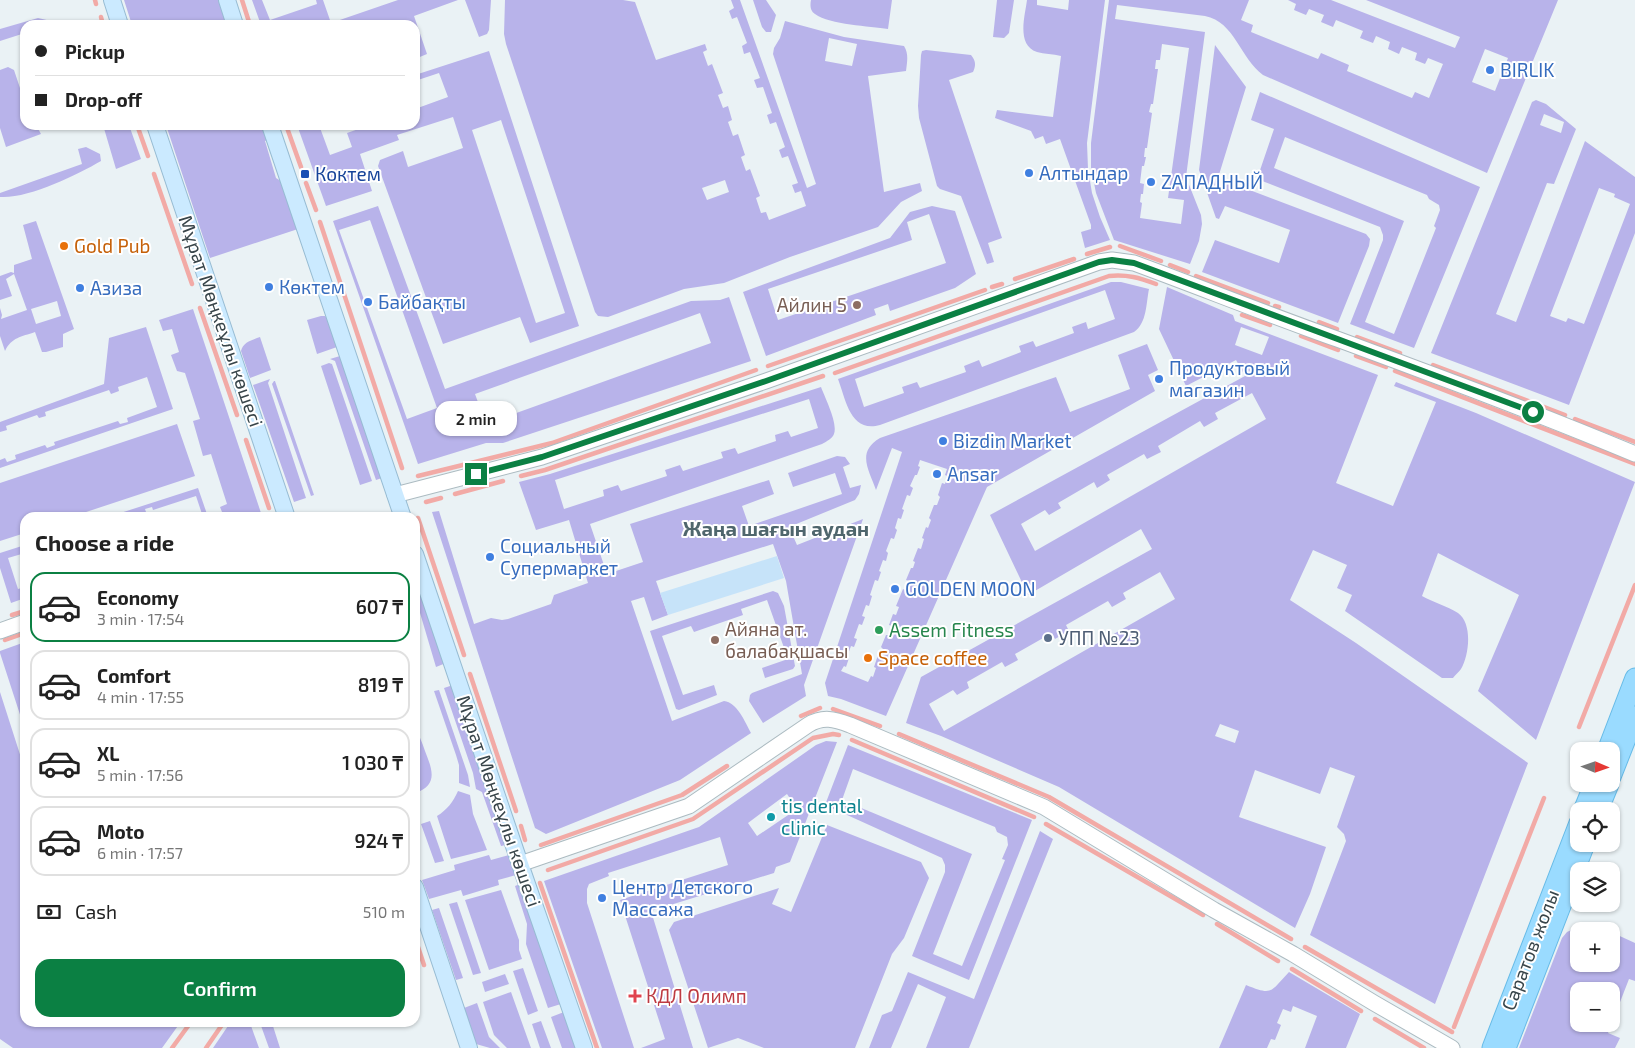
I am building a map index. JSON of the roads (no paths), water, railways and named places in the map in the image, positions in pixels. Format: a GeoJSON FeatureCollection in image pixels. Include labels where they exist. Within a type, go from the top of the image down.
{"type":"FeatureCollection","features":[{"type":"Feature","properties":{"kind":"main road"},"geometry":{"type":"LineString","coordinates":[[227,0],[233,20]]}},
{"type":"Feature","properties":{"kind":"main road"},"geometry":{"type":"LineString","coordinates":[[113,3],[118,20]]}},
{"type":"Feature","properties":{"kind":"main road","name":"Мұрат Мөңкеұлы көшесі"},"geometry":{"type":"LineString","coordinates":[[157,130],[285,512]]}},
{"type":"Feature","properties":{"kind":"main road"},"geometry":{"type":"LineString","coordinates":[[272,130],[401,512]]}},
{"type":"Feature","properties":{"kind":"main road","name":"Мұрат Мөңкеұлы көшесі"},"geometry":{"type":"LineString","coordinates":[[420,569],[584,1048]]}},
{"type":"Feature","properties":{"kind":"main road"},"geometry":{"type":"LineString","coordinates":[[1610,742],[1635,678]]}},
{"type":"Feature","properties":{"kind":"main road"},"geometry":{"type":"LineString","coordinates":[[1620,754],[1635,716]]}},
{"type":"Feature","properties":{"kind":"main road","name":"Саратов жолы"},"geometry":{"type":"LineString","coordinates":[[1492,1048],[1570,846]]}},
{"type":"Feature","properties":{"kind":"main road","name":"Саратов жолы"},"geometry":{"type":"LineString","coordinates":[[1506,1048],[1582,852]]}},
{"type":"Feature","properties":{"kind":"main road"},"geometry":{"type":"LineString","coordinates":[[420,903],[469,1048]]}},
{"type":"Feature","properties":{"kind":"street"},"geometry":{"type":"LineString","coordinates":[[395,495],[542,457],[766,381],[1099,262],[1112,260],[1134,263],[1337,340],[1414,366],[1567,425],[1635,454]]}},
{"type":"Feature","properties":{"kind":"street"},"geometry":{"type":"LineString","coordinates":[[0,631],[20,624]]}},
{"type":"Feature","properties":{"kind":"street"},"geometry":{"type":"LineString","coordinates":[[520,864],[689,806],[808,725],[818,720],[832,719],[1044,807],[1214,910],[1452,1048]]}},
{"type":"Feature","properties":{"kind":"waterway"},"geometry":{"type":"LineString","coordinates":[[95,0],[96,4]]}},
{"type":"Feature","properties":{"kind":"waterway"},"geometry":{"type":"LineString","coordinates":[[242,0],[248,20]]}},
{"type":"Feature","properties":{"kind":"waterway"},"geometry":{"type":"LineString","coordinates":[[139,130],[148,156]]}},
{"type":"Feature","properties":{"kind":"waterway"},"geometry":{"type":"LineString","coordinates":[[288,130],[301,167]]}},
{"type":"Feature","properties":{"kind":"waterway"},"geometry":{"type":"LineString","coordinates":[[154,174],[192,284]]}},
{"type":"Feature","properties":{"kind":"waterway"},"geometry":{"type":"LineString","coordinates":[[306,183],[316,210]]}},
{"type":"Feature","properties":{"kind":"waterway"},"geometry":{"type":"LineString","coordinates":[[320,222],[402,468]]}},
{"type":"Feature","properties":{"kind":"waterway"},"geometry":{"type":"LineString","coordinates":[[1120,246],[1161,261]]}},
{"type":"Feature","properties":{"kind":"waterway"},"geometry":{"type":"LineString","coordinates":[[1087,254],[1110,247]]}},
{"type":"Feature","properties":{"kind":"waterway"},"geometry":{"type":"LineString","coordinates":[[1015,279],[1074,259]]}},
{"type":"Feature","properties":{"kind":"waterway"},"geometry":{"type":"LineString","coordinates":[[1170,265],[1188,272]]}},
{"type":"Feature","properties":{"kind":"waterway"},"geometry":{"type":"LineString","coordinates":[[835,373],[1109,276],[1133,277],[1156,284]]}},
{"type":"Feature","properties":{"kind":"waterway"},"geometry":{"type":"LineString","coordinates":[[1196,276],[1268,303]]}},
{"type":"Feature","properties":{"kind":"waterway"},"geometry":{"type":"LineString","coordinates":[[992,287],[1002,284]]}},
{"type":"Feature","properties":{"kind":"waterway"},"geometry":{"type":"LineString","coordinates":[[768,366],[985,290]]}},
{"type":"Feature","properties":{"kind":"waterway"},"geometry":{"type":"LineString","coordinates":[[1275,306],[1279,307]]}},
{"type":"Feature","properties":{"kind":"waterway"},"geometry":{"type":"LineString","coordinates":[[200,308],[237,415]]}},
{"type":"Feature","properties":{"kind":"waterway"},"geometry":{"type":"LineString","coordinates":[[1242,315],[1270,325]]}},
{"type":"Feature","properties":{"kind":"waterway"},"geometry":{"type":"LineString","coordinates":[[1319,322],[1337,329]]}},
{"type":"Feature","properties":{"kind":"waterway"},"geometry":{"type":"LineString","coordinates":[[1301,336],[1338,350]]}},
{"type":"Feature","properties":{"kind":"waterway"},"geometry":{"type":"LineString","coordinates":[[1357,337],[1400,353]]}},
{"type":"Feature","properties":{"kind":"waterway"},"geometry":{"type":"LineString","coordinates":[[1356,356],[1386,367]]}},
{"type":"Feature","properties":{"kind":"waterway"},"geometry":{"type":"LineString","coordinates":[[1433,365],[1565,415]]}},
{"type":"Feature","properties":{"kind":"waterway"},"geometry":{"type":"LineString","coordinates":[[418,476],[552,443],[756,370]]}},
{"type":"Feature","properties":{"kind":"waterway"},"geometry":{"type":"LineString","coordinates":[[1395,371],[1635,464]]}},
{"type":"Feature","properties":{"kind":"waterway"},"geometry":{"type":"LineString","coordinates":[[521,476],[545,470],[823,376]]}},
{"type":"Feature","properties":{"kind":"waterway"},"geometry":{"type":"LineString","coordinates":[[1575,419],[1635,442]]}},
{"type":"Feature","properties":{"kind":"waterway"},"geometry":{"type":"LineString","coordinates":[[246,440],[269,508]]}},
{"type":"Feature","properties":{"kind":"waterway"},"geometry":{"type":"LineString","coordinates":[[455,494],[503,481]]}},
{"type":"Feature","properties":{"kind":"waterway"},"geometry":{"type":"LineString","coordinates":[[426,502],[441,498]]}},
{"type":"Feature","properties":{"kind":"waterway"},"geometry":{"type":"LineString","coordinates":[[420,524],[464,655]]}},
{"type":"Feature","properties":{"kind":"waterway"},"geometry":{"type":"LineString","coordinates":[[1579,727],[1635,585]]}},
{"type":"Feature","properties":{"kind":"waterway"},"geometry":{"type":"LineString","coordinates":[[12,615],[20,613]]}},
{"type":"Feature","properties":{"kind":"waterway"},"geometry":{"type":"LineString","coordinates":[[5,640],[20,635]]}},
{"type":"Feature","properties":{"kind":"waterway"},"geometry":{"type":"LineString","coordinates":[[470,674],[516,811]]}},
{"type":"Feature","properties":{"kind":"waterway"},"geometry":{"type":"LineString","coordinates":[[801,716],[820,708]]}},
{"type":"Feature","properties":{"kind":"waterway"},"geometry":{"type":"LineString","coordinates":[[833,709],[880,726]]}},
{"type":"Feature","properties":{"kind":"waterway"},"geometry":{"type":"LineString","coordinates":[[548,870],[693,819],[813,738],[833,734],[839,735]]}},
{"type":"Feature","properties":{"kind":"waterway"},"geometry":{"type":"LineString","coordinates":[[899,734],[1049,797],[1291,939]]}},
{"type":"Feature","properties":{"kind":"waterway"},"geometry":{"type":"LineString","coordinates":[[852,740],[1034,817]]}},
{"type":"Feature","properties":{"kind":"waterway"},"geometry":{"type":"LineString","coordinates":[[541,845],[682,795],[727,766]]}},
{"type":"Feature","properties":{"kind":"waterway"},"geometry":{"type":"LineString","coordinates":[[1454,1027],[1544,798]]}},
{"type":"Feature","properties":{"kind":"waterway"},"geometry":{"type":"LineString","coordinates":[[1046,824],[1203,915]]}},
{"type":"Feature","properties":{"kind":"waterway"},"geometry":{"type":"LineString","coordinates":[[521,826],[525,840]]}},
{"type":"Feature","properties":{"kind":"waterway"},"geometry":{"type":"LineString","coordinates":[[540,883],[597,1048]]}},
{"type":"Feature","properties":{"kind":"waterway"},"geometry":{"type":"LineString","coordinates":[[1217,924],[1278,961]]}},
{"type":"Feature","properties":{"kind":"waterway"},"geometry":{"type":"LineString","coordinates":[[1305,947],[1452,1032]]}},
{"type":"Feature","properties":{"kind":"waterway"},"geometry":{"type":"LineString","coordinates":[[420,953],[424,965]]}},
{"type":"Feature","properties":{"kind":"waterway"},"geometry":{"type":"LineString","coordinates":[[1292,969],[1361,1011]]}},
{"type":"Feature","properties":{"kind":"waterway"},"geometry":{"type":"LineString","coordinates":[[1375,1019],[1424,1048]]}},
{"type":"Feature","properties":{"kind":"waterway"},"geometry":{"type":"LineString","coordinates":[[172,1048],[187,1027]]}},
{"type":"Feature","properties":{"kind":"waterway"},"geometry":{"type":"LineString","coordinates":[[206,1048],[221,1027]]}},
{"type":"Feature","properties":{"kind":"place","name":"BIRLIK"},"geometry":{"type":"Point","coordinates":[1490,70]}},
{"type":"Feature","properties":{"kind":"place","name":"Алтындар"},"geometry":{"type":"Point","coordinates":[1029,173]}},
{"type":"Feature","properties":{"kind":"place","name":"Коктем"},"geometry":{"type":"Point","coordinates":[305,174]}},
{"type":"Feature","properties":{"kind":"place","name":"ZАПАДНЫЙ"},"geometry":{"type":"Point","coordinates":[1151,182]}},
{"type":"Feature","properties":{"kind":"place","name":"Gold Pub"},"geometry":{"type":"Point","coordinates":[64,246]}},
{"type":"Feature","properties":{"kind":"place","name":"Көктем"},"geometry":{"type":"Point","coordinates":[269,287]}},
{"type":"Feature","properties":{"kind":"place","name":"Азиза"},"geometry":{"type":"Point","coordinates":[80,288]}},
{"type":"Feature","properties":{"kind":"place","name":"Байбақты"},"geometry":{"type":"Point","coordinates":[368,302]}},
{"type":"Feature","properties":{"kind":"place","name":"Айлин 5"},"geometry":{"type":"Point","coordinates":[857,305]}},
{"type":"Feature","properties":{"kind":"place","name":"Продуктовый магазин"},"geometry":{"type":"Point","coordinates":[1159,379]}},
{"type":"Feature","properties":{"kind":"place","name":"Bizdin Market"},"geometry":{"type":"Point","coordinates":[943,441]}},
{"type":"Feature","properties":{"kind":"place","name":"Ansar"},"geometry":{"type":"Point","coordinates":[937,474]}},
{"type":"Feature","properties":{"kind":"place","name":"Социальный Супермаркет"},"geometry":{"type":"Point","coordinates":[490,557]}},
{"type":"Feature","properties":{"kind":"place","name":"GOLDEN MOON"},"geometry":{"type":"Point","coordinates":[895,589]}},
{"type":"Feature","properties":{"kind":"place","name":"Assem Fitness"},"geometry":{"type":"Point","coordinates":[879,630]}},
{"type":"Feature","properties":{"kind":"place","name":"УПП №23"},"geometry":{"type":"Point","coordinates":[1048,638]}},
{"type":"Feature","properties":{"kind":"place","name":"Айяна ат. балабақшасы"},"geometry":{"type":"Point","coordinates":[715,640]}},
{"type":"Feature","properties":{"kind":"place","name":"Space coffee"},"geometry":{"type":"Point","coordinates":[868,658]}},
{"type":"Feature","properties":{"kind":"place","name":"tis dental clinic"},"geometry":{"type":"Point","coordinates":[771,817]}},
{"type":"Feature","properties":{"kind":"place","name":"Центр Детского Массажа"},"geometry":{"type":"Point","coordinates":[602,898]}},
{"type":"Feature","properties":{"kind":"place","name":"КДЛ Олимп"},"geometry":{"type":"Point","coordinates":[635,996]}},
{"type":"Feature","properties":{"kind":"district","name":"Жаңа шағын аудан"},"geometry":{"type":"Point","coordinates":[776,529]}}]}
